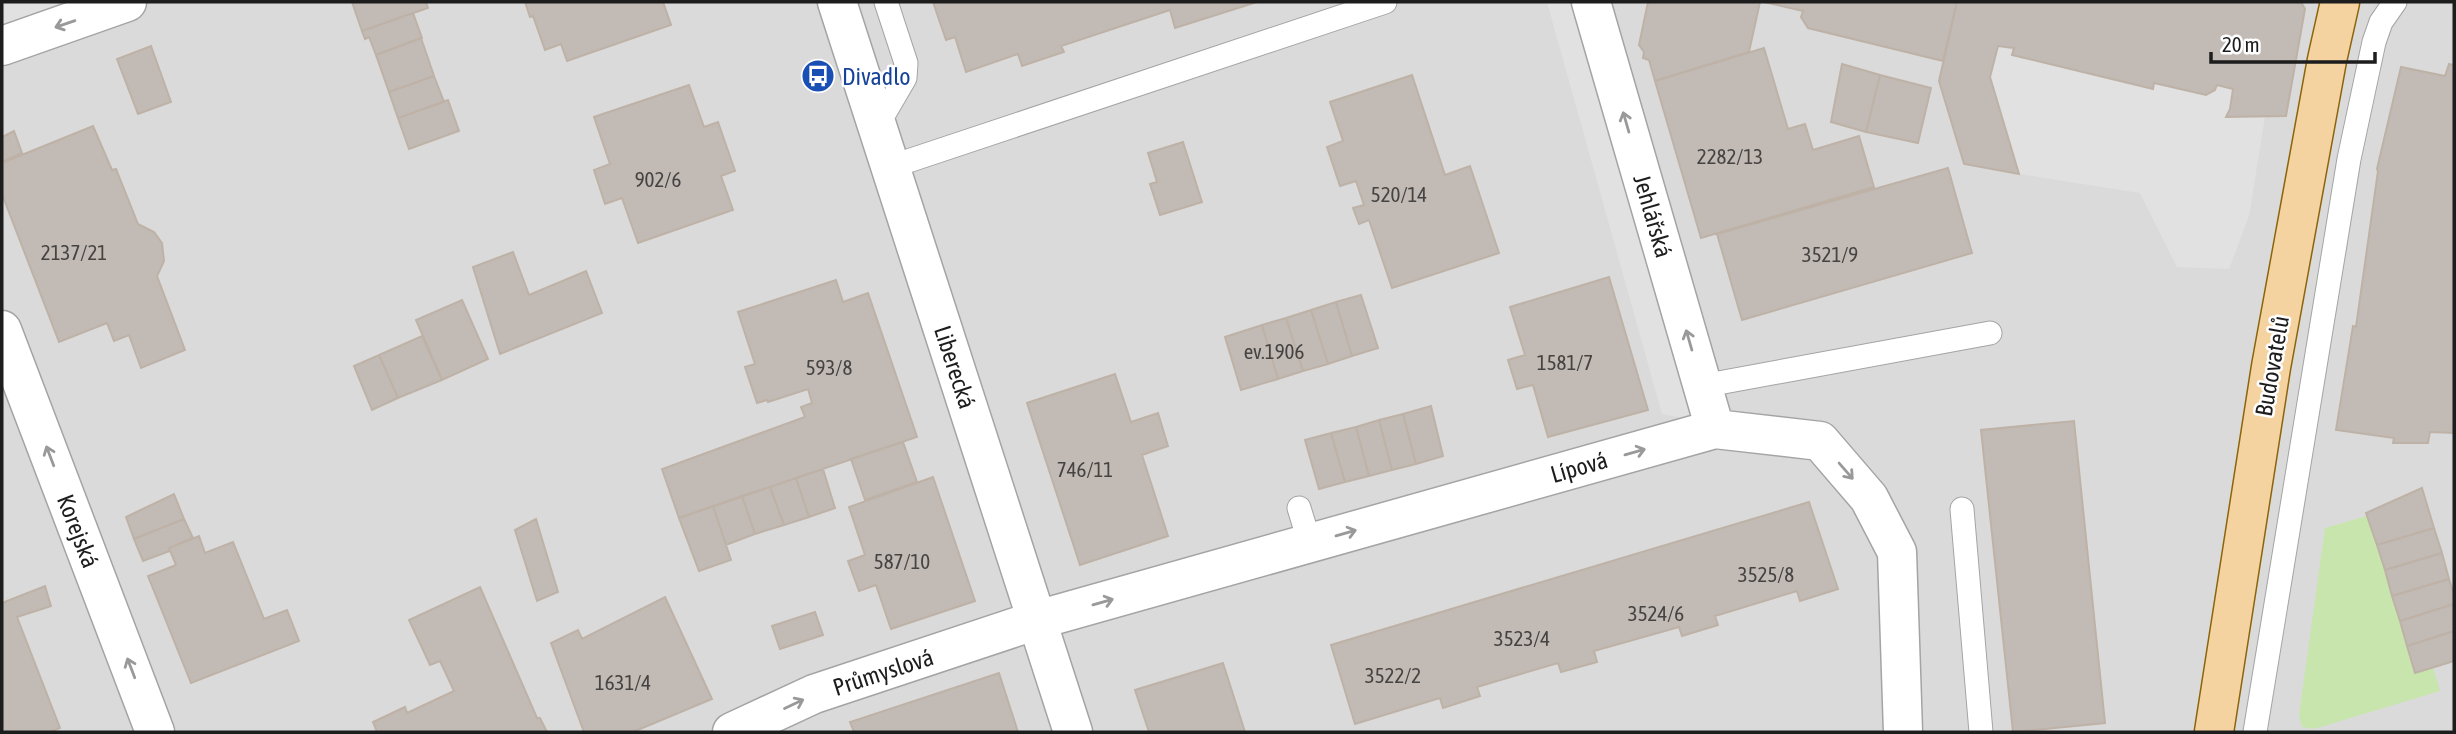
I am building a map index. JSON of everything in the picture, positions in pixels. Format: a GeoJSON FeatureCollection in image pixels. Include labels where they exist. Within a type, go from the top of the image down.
{"type":"FeatureCollection","features":[{"type":"Feature","properties":{"kind":"main road","name":"Budovatelů"},"geometry":{"type":"LineString","coordinates":[[2214,732],[2271,367],[2340,2]]}},
{"type":"Feature","properties":{"kind":"street"},"geometry":{"type":"LineString","coordinates":[[2,46],[127,2]]}},
{"type":"Feature","properties":{"kind":"street","name":"Liberecká"},"geometry":{"type":"LineString","coordinates":[[837,2],[1073,732]]}},
{"type":"Feature","properties":{"kind":"street","name":"Jehlářská"},"geometry":{"type":"LineString","coordinates":[[1591,2],[1715,429]]}},
{"type":"Feature","properties":{"kind":"street","name":"Korejská"},"geometry":{"type":"LineString","coordinates":[[2,330],[155,732]]}},
{"type":"Feature","properties":{"kind":"street","name":"Lípová"},"geometry":{"type":"LineString","coordinates":[[1037,620],[1304,526],[1715,429],[1820,441],[1869,498],[1897,552],[1903,732]]}},
{"type":"Feature","properties":{"kind":"street","name":"Průmyslová"},"geometry":{"type":"LineString","coordinates":[[732,732],[814,694],[1037,620]]}},
{"type":"Feature","properties":{"kind":"lane"},"geometry":{"type":"LineString","coordinates":[[877,127],[905,78],[906,62],[886,2]]}},
{"type":"Feature","properties":{"kind":"lane"},"geometry":{"type":"LineString","coordinates":[[890,167],[1385,2]]}},
{"type":"Feature","properties":{"kind":"lane"},"geometry":{"type":"LineString","coordinates":[[2255,732],[2349,159],[2374,42],[2381,22],[2395,2]]}},
{"type":"Feature","properties":{"kind":"lane"},"geometry":{"type":"LineString","coordinates":[[2307,172],[2349,159]]}},
{"type":"Feature","properties":{"kind":"lane"},"geometry":{"type":"LineString","coordinates":[[1702,386],[1990,333]]}},
{"type":"Feature","properties":{"kind":"lane"},"geometry":{"type":"LineString","coordinates":[[1962,509],[1981,732]]}},
{"type":"Feature","properties":{"kind":"shaded area"},"geometry":{"type":"Polygon","coordinates":[[[2,2],[2454,2],[2454,732],[2,732],[2,2]]]}},
{"type":"Feature","properties":{"kind":"shaded area"},"geometry":{"type":"Polygon","coordinates":[[[2,2],[107,2],[2,39],[2,2]]]}},
{"type":"Feature","properties":{"kind":"shaded area"},"geometry":{"type":"Polygon","coordinates":[[[1547,2],[1582,2],[1701,422],[1662,414],[1547,2]]]}},
{"type":"Feature","properties":{"kind":"shaded area"},"geometry":{"type":"Polygon","coordinates":[[[1998,46],[2153,89],[2154,83],[2206,95],[2215,90],[2217,85],[2233,89],[2227,117],[2265,117],[2249,216],[2229,269],[2177,267],[2140,193],[2019,174],[1990,77],[1998,46]]]}},
{"type":"Feature","properties":{"kind":"green space"},"geometry":{"type":"Polygon","coordinates":[[[2370,515],[2407,646],[2432,664],[2440,691],[2314,729],[2302,727],[2299,715],[2325,528],[2370,515]]]}},
{"type":"Feature","properties":{"kind":"building"},"geometry":{"type":"Polygon","coordinates":[[[352,2],[426,2],[428,8],[362,31],[352,2]]]}},
{"type":"Feature","properties":{"kind":"building"},"geometry":{"type":"Polygon","coordinates":[[[525,2],[663,2],[671,25],[567,61],[561,44],[545,50],[525,2]]]}},
{"type":"Feature","properties":{"kind":"building"},"geometry":{"type":"Polygon","coordinates":[[[933,2],[1257,2],[1175,28],[1170,10],[1061,46],[1064,52],[1022,66],[1018,54],[966,72],[955,37],[946,40],[933,2]]]}},
{"type":"Feature","properties":{"kind":"building"},"geometry":{"type":"Polygon","coordinates":[[[1648,2],[1760,2],[1749,52],[1655,81],[1649,60],[1643,58],[1644,52],[1639,45],[1648,2]]]}},
{"type":"Feature","properties":{"kind":"building"},"geometry":{"type":"Polygon","coordinates":[[[1764,2],[1957,2],[1943,61],[1808,28],[1801,17],[1803,11],[1764,2]]]}},
{"type":"Feature","properties":{"kind":"building"},"geometry":{"type":"Polygon","coordinates":[[[1957,2],[2301,2],[2305,9],[2286,116],[2226,117],[2233,89],[2217,85],[2215,90],[2206,95],[2154,83],[2153,89],[2012,55],[2014,48],[1998,46],[1990,77],[2019,174],[1964,164],[1939,81],[1957,2]]]}},
{"type":"Feature","properties":{"kind":"building"},"geometry":{"type":"Polygon","coordinates":[[[413,13],[422,38],[376,55],[369,37],[365,39],[362,31],[413,13]]]}},
{"type":"Feature","properties":{"kind":"building"},"geometry":{"type":"Polygon","coordinates":[[[421,38],[434,76],[389,92],[376,55],[421,38]]]}},
{"type":"Feature","properties":{"kind":"building"},"geometry":{"type":"Polygon","coordinates":[[[151,46],[171,102],[138,114],[117,59],[151,46]]]}},
{"type":"Feature","properties":{"kind":"building"},"geometry":{"type":"Polygon","coordinates":[[[1764,48],[1788,129],[1805,124],[1813,150],[1859,136],[1874,187],[1701,238],[1655,81],[1764,48]]]}},
{"type":"Feature","properties":{"kind":"building"},"geometry":{"type":"Polygon","coordinates":[[[1842,64],[1880,75],[1866,132],[1831,122],[1842,64]]]}},
{"type":"Feature","properties":{"kind":"building"},"geometry":{"type":"Polygon","coordinates":[[[2449,64],[2454,65],[2454,433],[2430,432],[2428,443],[2393,443],[2394,438],[2336,430],[2353,326],[2356,327],[2377,169],[2401,67],[2445,76],[2449,64]]]}},
{"type":"Feature","properties":{"kind":"building"},"geometry":{"type":"Polygon","coordinates":[[[1412,75],[1445,175],[1470,166],[1499,253],[1392,288],[1369,220],[1359,224],[1353,208],[1364,205],[1356,181],[1340,186],[1327,147],[1343,141],[1330,102],[1412,75]]]}},
{"type":"Feature","properties":{"kind":"building"},"geometry":{"type":"Polygon","coordinates":[[[1880,75],[1931,88],[1918,143],[1866,132],[1880,75]]]}},
{"type":"Feature","properties":{"kind":"building"},"geometry":{"type":"Polygon","coordinates":[[[434,76],[444,102],[398,118],[389,92],[434,76]]]}},
{"type":"Feature","properties":{"kind":"building"},"geometry":{"type":"Polygon","coordinates":[[[689,85],[704,127],[718,122],[735,171],[721,176],[733,210],[638,243],[622,198],[605,204],[594,170],[610,164],[594,117],[689,85]]]}},
{"type":"Feature","properties":{"kind":"building"},"geometry":{"type":"Polygon","coordinates":[[[448,100],[459,131],[409,149],[398,118],[448,100]]]}},
{"type":"Feature","properties":{"kind":"building"},"geometry":{"type":"Polygon","coordinates":[[[93,126],[112,170],[116,169],[138,224],[154,232],[162,243],[164,261],[157,276],[185,350],[141,368],[129,335],[114,341],[107,323],[59,342],[2,194],[2,163],[93,126]]]}},
{"type":"Feature","properties":{"kind":"building"},"geometry":{"type":"Polygon","coordinates":[[[14,131],[22,153],[2,162],[2,137],[14,131]]]}},
{"type":"Feature","properties":{"kind":"building"},"geometry":{"type":"Polygon","coordinates":[[[1183,142],[1202,202],[1160,215],[1150,184],[1157,182],[1148,153],[1183,142]]]}},
{"type":"Feature","properties":{"kind":"building"},"geometry":{"type":"Polygon","coordinates":[[[1948,168],[1972,253],[1742,320],[1717,234],[1948,168]]]}},
{"type":"Feature","properties":{"kind":"building"},"geometry":{"type":"Polygon","coordinates":[[[513,252],[529,295],[586,271],[602,313],[500,354],[473,267],[513,252]]]}},
{"type":"Feature","properties":{"kind":"building"},"geometry":{"type":"Polygon","coordinates":[[[1609,277],[1648,410],[1548,437],[1533,385],[1517,389],[1508,360],[1525,355],[1510,307],[1609,277]]]}},
{"type":"Feature","properties":{"kind":"building"},"geometry":{"type":"Polygon","coordinates":[[[836,280],[843,302],[868,293],[917,437],[679,518],[662,469],[805,417],[801,407],[812,403],[808,389],[757,403],[745,367],[755,364],[738,312],[836,280]]]}},
{"type":"Feature","properties":{"kind":"building"},"geometry":{"type":"Polygon","coordinates":[[[1361,295],[1378,348],[1352,356],[1336,302],[1361,295]]]}},
{"type":"Feature","properties":{"kind":"building"},"geometry":{"type":"Polygon","coordinates":[[[462,300],[488,359],[442,380],[416,320],[462,300]]]}},
{"type":"Feature","properties":{"kind":"building"},"geometry":{"type":"Polygon","coordinates":[[[1336,302],[1352,356],[1328,364],[1311,310],[1336,302]]]}},
{"type":"Feature","properties":{"kind":"building"},"geometry":{"type":"Polygon","coordinates":[[[1311,310],[1328,364],[1303,371],[1286,318],[1311,310]]]}},
{"type":"Feature","properties":{"kind":"building"},"geometry":{"type":"Polygon","coordinates":[[[1286,318],[1303,371],[1278,379],[1262,325],[1286,318]]]}},
{"type":"Feature","properties":{"kind":"building"},"geometry":{"type":"Polygon","coordinates":[[[1262,325],[1278,379],[1241,390],[1225,337],[1262,325]]]}},
{"type":"Feature","properties":{"kind":"building"},"geometry":{"type":"Polygon","coordinates":[[[422,336],[442,380],[398,398],[379,355],[422,336]]]}},
{"type":"Feature","properties":{"kind":"building"},"geometry":{"type":"Polygon","coordinates":[[[379,355],[398,398],[372,410],[354,366],[379,355]]]}},
{"type":"Feature","properties":{"kind":"building"},"geometry":{"type":"Polygon","coordinates":[[[1115,374],[1131,422],[1158,413],[1168,446],[1142,455],[1168,536],[1080,565],[1027,403],[1115,374]]]}},
{"type":"Feature","properties":{"kind":"building"},"geometry":{"type":"Polygon","coordinates":[[[1431,406],[1443,456],[1416,464],[1403,414],[1431,406]]]}},
{"type":"Feature","properties":{"kind":"building"},"geometry":{"type":"Polygon","coordinates":[[[1403,414],[1416,464],[1392,470],[1379,420],[1403,414]]]}},
{"type":"Feature","properties":{"kind":"building"},"geometry":{"type":"Polygon","coordinates":[[[1379,420],[1392,470],[1369,476],[1356,427],[1379,420]]]}},
{"type":"Feature","properties":{"kind":"building"},"geometry":{"type":"Polygon","coordinates":[[[2074,421],[2105,723],[2013,732],[1981,430],[2074,421]]]}},
{"type":"Feature","properties":{"kind":"building"},"geometry":{"type":"Polygon","coordinates":[[[1356,427],[1369,476],[1345,482],[1331,433],[1356,427]]]}},
{"type":"Feature","properties":{"kind":"building"},"geometry":{"type":"Polygon","coordinates":[[[1331,433],[1345,482],[1319,489],[1305,440],[1331,433]]]}},
{"type":"Feature","properties":{"kind":"building"},"geometry":{"type":"Polygon","coordinates":[[[903,442],[917,482],[865,500],[851,459],[903,442]]]}},
{"type":"Feature","properties":{"kind":"building"},"geometry":{"type":"Polygon","coordinates":[[[823,469],[835,508],[809,517],[796,478],[823,469]]]}},
{"type":"Feature","properties":{"kind":"building"},"geometry":{"type":"Polygon","coordinates":[[[933,477],[975,601],[891,629],[876,585],[859,591],[848,561],[865,555],[849,507],[933,477]]]}},
{"type":"Feature","properties":{"kind":"building"},"geometry":{"type":"Polygon","coordinates":[[[796,478],[809,517],[784,525],[770,487],[796,478]]]}},
{"type":"Feature","properties":{"kind":"building"},"geometry":{"type":"Polygon","coordinates":[[[770,487],[784,525],[755,534],[742,496],[770,487]]]}},
{"type":"Feature","properties":{"kind":"building"},"geometry":{"type":"Polygon","coordinates":[[[2422,488],[2434,528],[2377,545],[2366,513],[2422,488]]]}},
{"type":"Feature","properties":{"kind":"building"},"geometry":{"type":"Polygon","coordinates":[[[174,494],[184,519],[134,539],[126,517],[174,494]]]}},
{"type":"Feature","properties":{"kind":"building"},"geometry":{"type":"Polygon","coordinates":[[[742,496],[755,534],[726,545],[713,506],[742,496]]]}},
{"type":"Feature","properties":{"kind":"building"},"geometry":{"type":"Polygon","coordinates":[[[1809,502],[1838,589],[1800,601],[1797,591],[1715,616],[1718,625],[1682,636],[1679,627],[1594,651],[1597,662],[1561,672],[1558,663],[1477,687],[1480,696],[1443,708],[1440,698],[1355,724],[1331,645],[1809,502]]]}},
{"type":"Feature","properties":{"kind":"building"},"geometry":{"type":"Polygon","coordinates":[[[713,506],[731,560],[699,571],[679,518],[713,506]]]}},
{"type":"Feature","properties":{"kind":"building"},"geometry":{"type":"Polygon","coordinates":[[[184,519],[193,538],[169,548],[170,551],[143,561],[134,539],[184,519]]]}},
{"type":"Feature","properties":{"kind":"building"},"geometry":{"type":"Polygon","coordinates":[[[536,519],[558,592],[537,601],[515,530],[536,519]]]}},
{"type":"Feature","properties":{"kind":"building"},"geometry":{"type":"Polygon","coordinates":[[[2434,528],[2442,553],[2385,570],[2377,545],[2434,528]]]}},
{"type":"Feature","properties":{"kind":"building"},"geometry":{"type":"Polygon","coordinates":[[[199,536],[205,553],[233,542],[264,619],[287,610],[299,641],[191,683],[148,576],[176,565],[169,548],[199,536]]]}},
{"type":"Feature","properties":{"kind":"building"},"geometry":{"type":"Polygon","coordinates":[[[2442,553],[2449,579],[2392,596],[2385,570],[2442,553]]]}},
{"type":"Feature","properties":{"kind":"building"},"geometry":{"type":"Polygon","coordinates":[[[2449,579],[2454,604],[2400,621],[2392,596],[2449,579]]]}},
{"type":"Feature","properties":{"kind":"building"},"geometry":{"type":"Polygon","coordinates":[[[45,586],[51,606],[17,617],[60,728],[50,732],[2,732],[2,603],[45,586]]]}},
{"type":"Feature","properties":{"kind":"building"},"geometry":{"type":"Polygon","coordinates":[[[480,587],[537,718],[540,718],[547,732],[377,732],[373,722],[405,707],[407,713],[454,691],[440,661],[430,665],[409,620],[480,587]]]}},
{"type":"Feature","properties":{"kind":"building"},"geometry":{"type":"Polygon","coordinates":[[[665,597],[712,699],[633,732],[584,732],[551,643],[578,630],[582,639],[665,597]]]}},
{"type":"Feature","properties":{"kind":"building"},"geometry":{"type":"Polygon","coordinates":[[[2454,604],[2454,631],[2407,646],[2400,621],[2454,604]]]}},
{"type":"Feature","properties":{"kind":"building"},"geometry":{"type":"Polygon","coordinates":[[[815,612],[823,635],[780,649],[772,626],[815,612]]]}},
{"type":"Feature","properties":{"kind":"building"},"geometry":{"type":"Polygon","coordinates":[[[2454,631],[2454,661],[2415,673],[2407,646],[2454,631]]]}},
{"type":"Feature","properties":{"kind":"building"},"geometry":{"type":"Polygon","coordinates":[[[1223,663],[1245,732],[1149,732],[1135,690],[1223,663]]]}},
{"type":"Feature","properties":{"kind":"building"},"geometry":{"type":"Polygon","coordinates":[[[999,673],[1018,732],[854,732],[850,722],[999,673]]]}},
{"type":"Feature","properties":{"kind":"place","name":"Divadlo"},"geometry":{"type":"Point","coordinates":[818,76]}}]}
